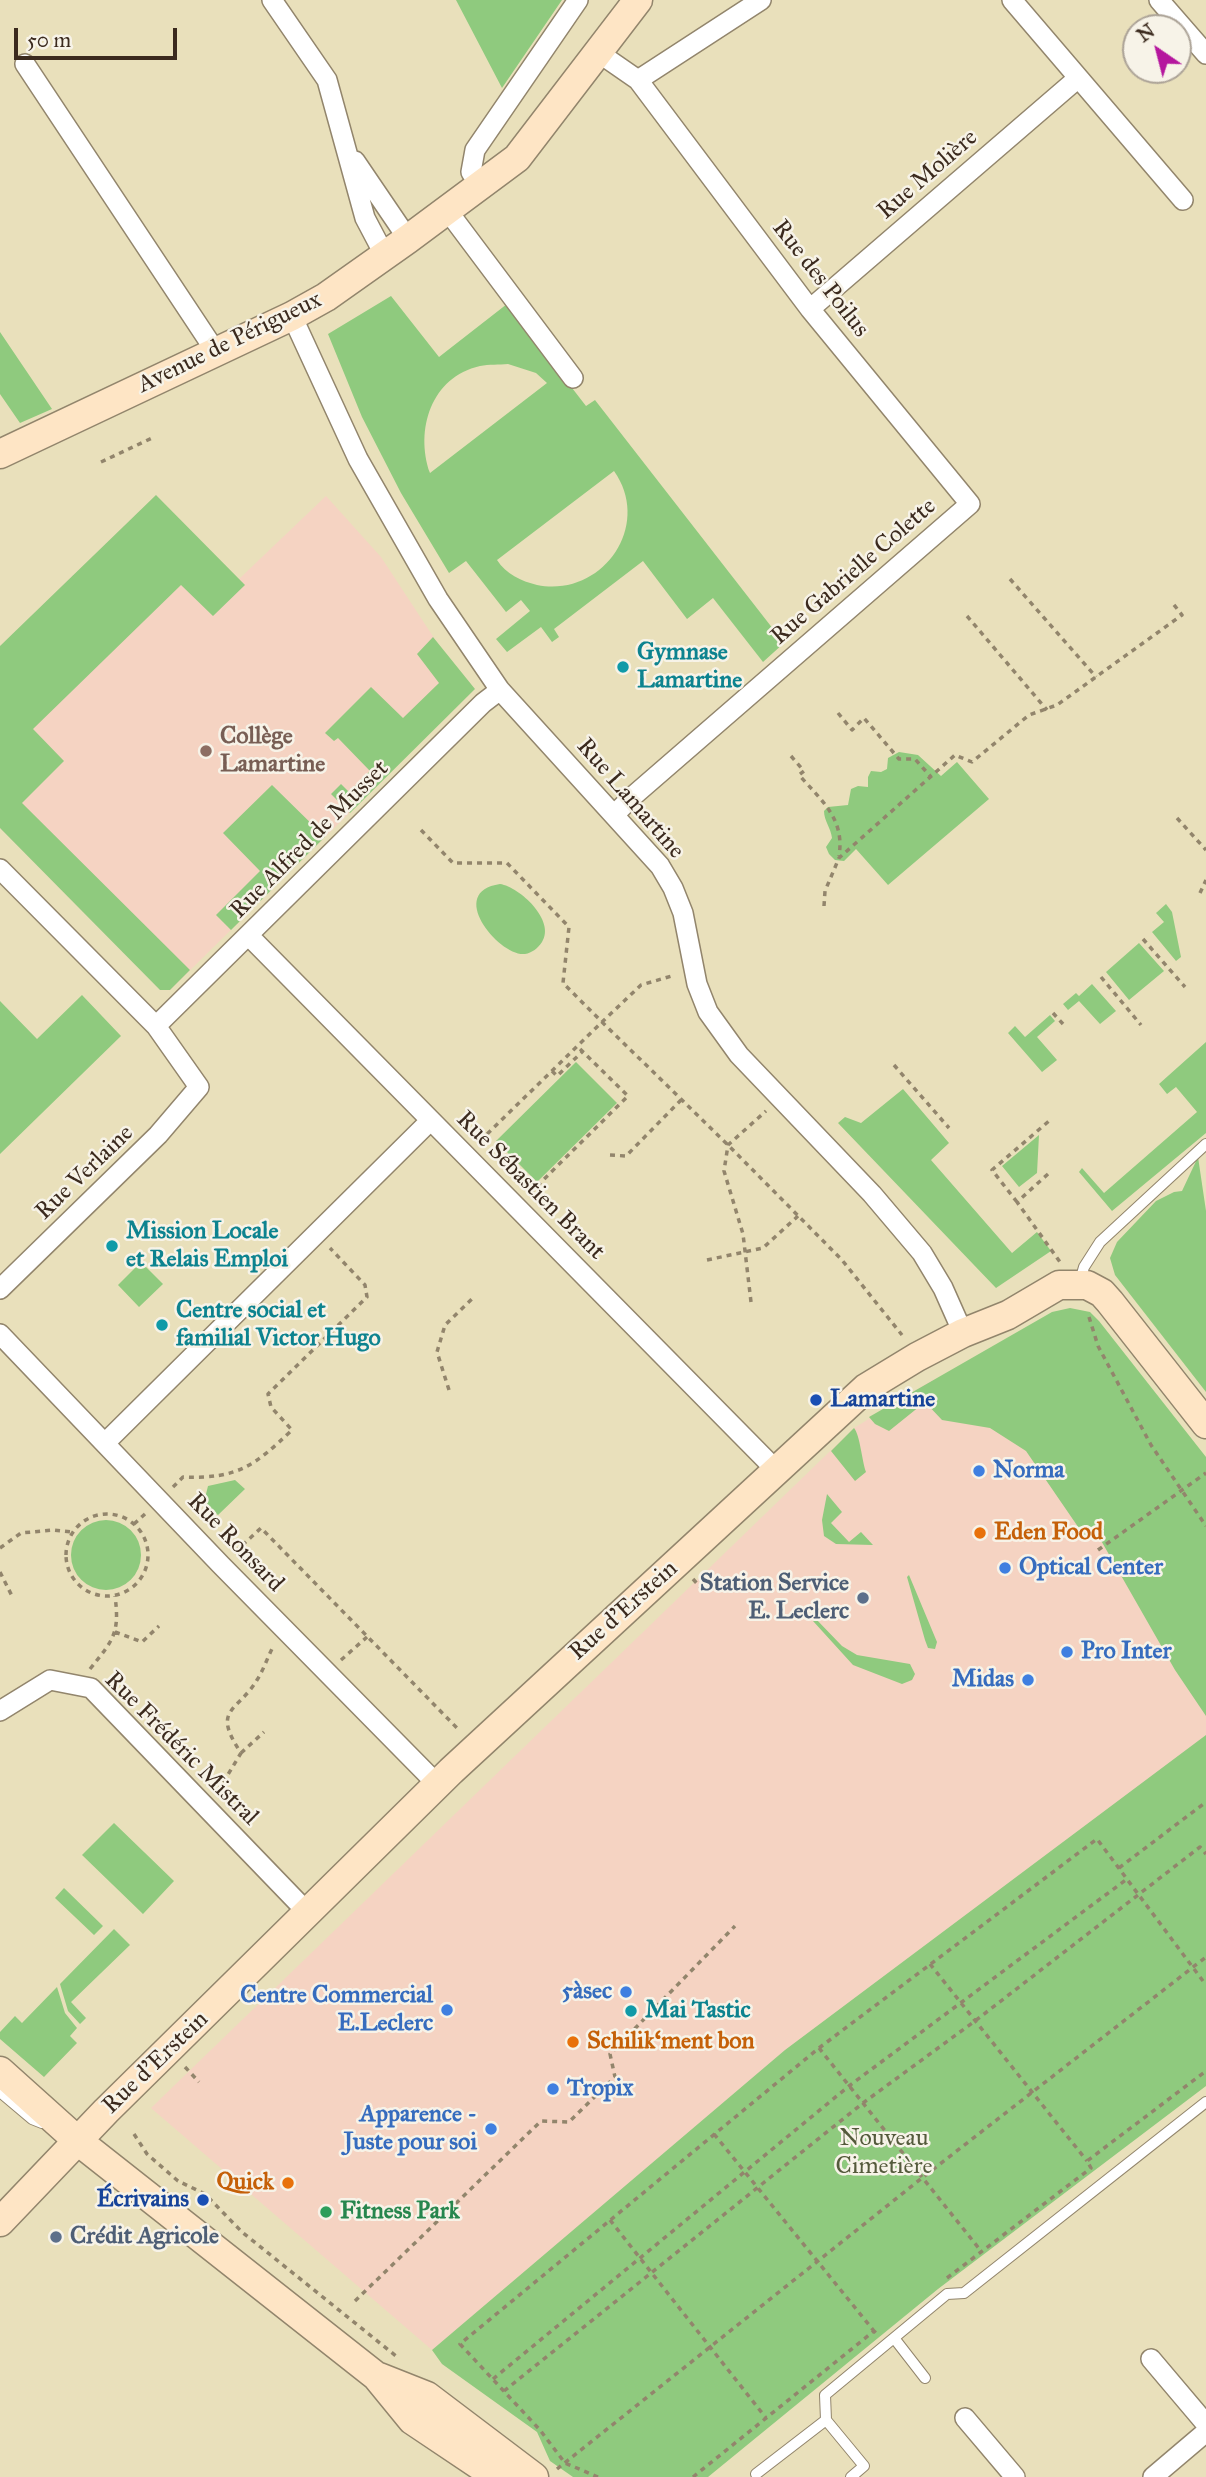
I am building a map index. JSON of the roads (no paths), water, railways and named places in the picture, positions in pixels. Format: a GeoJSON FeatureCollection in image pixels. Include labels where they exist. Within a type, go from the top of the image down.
{"type":"FeatureCollection","features":[{"type":"Feature","properties":{"kind":"street"},"geometry":{"type":"LineString","coordinates":[[272,0],[327,80],[365,218],[384,256]]}},
{"type":"Feature","properties":{"kind":"street"},"geometry":{"type":"LineString","coordinates":[[480,186],[471,172],[475,150],[578,0]]}},
{"type":"Feature","properties":{"kind":"street","name":"Avenue de Périgueux"},"geometry":{"type":"LineString","coordinates":[[0,454],[292,316],[326,297],[408,239],[517,158],[638,0]]}},
{"type":"Feature","properties":{"kind":"street"},"geometry":{"type":"LineString","coordinates":[[638,80],[761,0]]}},
{"type":"Feature","properties":{"kind":"street"},"geometry":{"type":"LineString","coordinates":[[1012,0],[1183,200]]}},
{"type":"Feature","properties":{"kind":"street"},"geometry":{"type":"LineString","coordinates":[[1159,0],[1206,54]]}},
{"type":"Feature","properties":{"kind":"street","name":"Rue des Poilus"},"geometry":{"type":"LineString","coordinates":[[599,53],[638,80],[810,309],[970,504]]}},
{"type":"Feature","properties":{"kind":"street"},"geometry":{"type":"LineString","coordinates":[[25,64],[216,352]]}},
{"type":"Feature","properties":{"kind":"street","name":"Rue Molière"},"geometry":{"type":"LineString","coordinates":[[810,309],[1077,79]]}},
{"type":"Feature","properties":{"kind":"street"},"geometry":{"type":"LineString","coordinates":[[345,145],[408,239]]}},
{"type":"Feature","properties":{"kind":"street"},"geometry":{"type":"LineString","coordinates":[[447,210],[573,377]]}},
{"type":"Feature","properties":{"kind":"street","name":"Rue Lamartine"},"geometry":{"type":"LineString","coordinates":[[292,316],[360,463],[438,599],[500,690],[660,866],[683,913],[705,1007],[714,1021],[739,1055],[872,1194],[922,1253],[943,1288],[963,1334]]}},
{"type":"Feature","properties":{"kind":"street","name":"Rue Gabrielle Colette"},"geometry":{"type":"LineString","coordinates":[[614,815],[970,504]]}},
{"type":"Feature","properties":{"kind":"street","name":"Rue Alfred de Musset"},"geometry":{"type":"LineString","coordinates":[[156,1026],[483,703],[500,690]]}},
{"type":"Feature","properties":{"kind":"street"},"geometry":{"type":"LineString","coordinates":[[0,869],[156,1026]]}},
{"type":"Feature","properties":{"kind":"street","name":"Rue Sébastien Brant"},"geometry":{"type":"LineString","coordinates":[[248,936],[777,1471]]}},
{"type":"Feature","properties":{"kind":"street","name":"Rue Verlaine"},"geometry":{"type":"LineString","coordinates":[[0,1289],[158,1135],[199,1087],[156,1026]]}},
{"type":"Feature","properties":{"kind":"street"},"geometry":{"type":"LineString","coordinates":[[105,1443],[430,1121]]}},
{"type":"Feature","properties":{"kind":"street","name":"Rue d'Erstein"},"geometry":{"type":"LineString","coordinates":[[0,2222],[437,1784],[777,1471],[838,1411],[866,1388],[917,1357],[1008,1315],[1059,1285],[1076,1285]]}},
{"type":"Feature","properties":{"kind":"street"},"geometry":{"type":"LineString","coordinates":[[1076,1285],[1095,1289],[1110,1302],[1206,1424]]}},
{"type":"Feature","properties":{"kind":"street","name":"Rue Ronsard"},"geometry":{"type":"LineString","coordinates":[[0,1334],[221,1565],[437,1784]]}},
{"type":"Feature","properties":{"kind":"street","name":"Rue Frédéric Mistral"},"geometry":{"type":"LineString","coordinates":[[0,1711],[50,1680],[91,1688],[308,1913]]}},
{"type":"Feature","properties":{"kind":"street"},"geometry":{"type":"LineString","coordinates":[[0,2071],[78,2141],[376,2376],[412,2420],[497,2477]]}},
{"type":"Feature","properties":{"kind":"street"},"geometry":{"type":"LineString","coordinates":[[1151,2359],[1206,2424]]}},
{"type":"Feature","properties":{"kind":"street"},"geometry":{"type":"LineString","coordinates":[[376,2376],[427,2396],[544,2474]]}},
{"type":"Feature","properties":{"kind":"street"},"geometry":{"type":"LineString","coordinates":[[965,2418],[1015,2477]]}},
{"type":"Feature","properties":{"kind":"street"},"geometry":{"type":"LineString","coordinates":[[1153,2477],[1206,2432]]}},
{"type":"Feature","properties":{"kind":"lane"},"geometry":{"type":"LineString","coordinates":[[1076,1285],[1100,1242],[1206,1144]]}},
{"type":"Feature","properties":{"kind":"lane"},"geometry":{"type":"LineString","coordinates":[[0,2092],[32,2119],[78,2141]]}},
{"type":"Feature","properties":{"kind":"lane"},"geometry":{"type":"LineString","coordinates":[[851,2477],[864,2466],[826,2420],[824,2395],[947,2294],[964,2293],[1206,2102]]}},
{"type":"Feature","properties":{"kind":"lane"},"geometry":{"type":"LineString","coordinates":[[894,2338],[925,2378]]}},
{"type":"Feature","properties":{"kind":"lane"},"geometry":{"type":"LineString","coordinates":[[756,2474],[826,2420]]}},
{"type":"Feature","properties":{"kind":"place","name":"Gymnase Lamartine"},"geometry":{"type":"Point","coordinates":[623,667]}},
{"type":"Feature","properties":{"kind":"place","name":"Collège Lamartine"},"geometry":{"type":"Point","coordinates":[206,751]}},
{"type":"Feature","properties":{"kind":"place","name":"Mission Locale et Relais Emploi"},"geometry":{"type":"Point","coordinates":[112,1246]}},
{"type":"Feature","properties":{"kind":"place","name":"Centre social et familial Victor Hugo"},"geometry":{"type":"Point","coordinates":[162,1325]}},
{"type":"Feature","properties":{"kind":"place","name":"Lamartine"},"geometry":{"type":"Point","coordinates":[816,1400]}},
{"type":"Feature","properties":{"kind":"place","name":"Norma"},"geometry":{"type":"Point","coordinates":[979,1471]}},
{"type":"Feature","properties":{"kind":"place","name":"Eden Food"},"geometry":{"type":"Point","coordinates":[980,1533]}},
{"type":"Feature","properties":{"kind":"place","name":"Optical Center"},"geometry":{"type":"Point","coordinates":[1005,1568]}},
{"type":"Feature","properties":{"kind":"place","name":"Station Service E. Leclerc"},"geometry":{"type":"Point","coordinates":[863,1598]}},
{"type":"Feature","properties":{"kind":"place","name":"Pro Inter"},"geometry":{"type":"Point","coordinates":[1067,1652]}},
{"type":"Feature","properties":{"kind":"place","name":"Midas"},"geometry":{"type":"Point","coordinates":[1028,1680]}},
{"type":"Feature","properties":{"kind":"place","name":"5àsec"},"geometry":{"type":"Point","coordinates":[626,1992]}},
{"type":"Feature","properties":{"kind":"place","name":"Centre Commercial E.Leclerc"},"geometry":{"type":"Point","coordinates":[447,2010]}},
{"type":"Feature","properties":{"kind":"place","name":"Mai Tastic"},"geometry":{"type":"Point","coordinates":[631,2011]}},
{"type":"Feature","properties":{"kind":"place","name":"Schilik‘ment bon"},"geometry":{"type":"Point","coordinates":[573,2042]}},
{"type":"Feature","properties":{"kind":"place","name":"Tropix"},"geometry":{"type":"Point","coordinates":[553,2089]}},
{"type":"Feature","properties":{"kind":"place","name":"Apparence - Juste pour soi"},"geometry":{"type":"Point","coordinates":[491,2129]}},
{"type":"Feature","properties":{"kind":"place","name":"Quick"},"geometry":{"type":"Point","coordinates":[288,2183]}},
{"type":"Feature","properties":{"kind":"place","name":"Écrivains"},"geometry":{"type":"Point","coordinates":[203,2200]}},
{"type":"Feature","properties":{"kind":"place","name":"Fitness Park"},"geometry":{"type":"Point","coordinates":[326,2212]}},
{"type":"Feature","properties":{"kind":"place","name":"Crédit Agricole"},"geometry":{"type":"Point","coordinates":[56,2237]}},
{"type":"Feature","properties":{"kind":"park label","name":"Nouveau Cimetière"},"geometry":{"type":"Point","coordinates":[884,2153]}}]}
